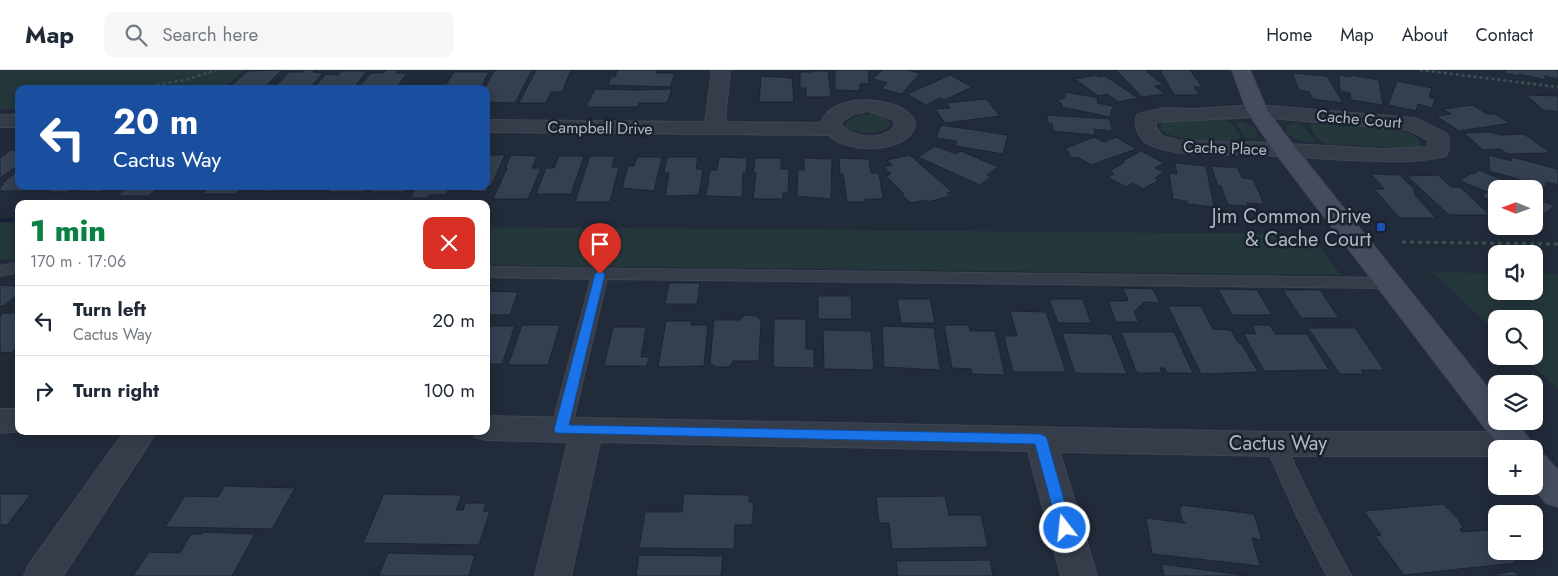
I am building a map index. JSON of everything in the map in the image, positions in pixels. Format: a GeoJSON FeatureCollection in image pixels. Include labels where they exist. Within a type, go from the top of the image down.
{"type":"FeatureCollection","features":[{"type":"Feature","properties":{"kind":"street"},"geometry":{"type":"LineString","coordinates":[[714,129],[721,70]]}},
{"type":"Feature","properties":{"kind":"street"},"geometry":{"type":"LineString","coordinates":[[1241,70],[1257,111],[1285,150],[1513,440]]}},
{"type":"Feature","properties":{"kind":"street","name":"Cache Court"},"geometry":{"type":"LineString","coordinates":[[1257,111],[1414,124],[1439,137],[1438,151],[1426,154],[1384,155],[1285,150]]}},
{"type":"Feature","properties":{"kind":"street","name":"Cache Place"},"geometry":{"type":"LineString","coordinates":[[1257,111],[1164,114],[1145,118],[1146,128],[1155,140],[1180,147],[1285,150]]}},
{"type":"Feature","properties":{"kind":"street"},"geometry":{"type":"LineString","coordinates":[[0,121],[15,121]]}},
{"type":"Feature","properties":{"kind":"street","name":"Campbell Drive"},"geometry":{"type":"LineString","coordinates":[[490,126],[834,129]]}},
{"type":"Feature","properties":{"kind":"street"},"geometry":{"type":"LineString","coordinates":[[0,421],[15,421]]}},
{"type":"Feature","properties":{"kind":"street","name":"Cactus Way"},"geometry":{"type":"LineString","coordinates":[[490,428],[1275,444],[1488,440]]}},
{"type":"Feature","properties":{"kind":"street"},"geometry":{"type":"LineString","coordinates":[[553,576],[574,430]]}},
{"type":"Feature","properties":{"kind":"street"},"geometry":{"type":"LineString","coordinates":[[42,576],[139,435]]}},
{"type":"Feature","properties":{"kind":"street"},"geometry":{"type":"LineString","coordinates":[[1040,439],[1078,576]]}},
{"type":"Feature","properties":{"kind":"street"},"geometry":{"type":"LineString","coordinates":[[1543,475],[1558,493]]}},
{"type":"Feature","properties":{"kind":"lane"},"geometry":{"type":"LineString","coordinates":[[0,271],[15,268]]}},
{"type":"Feature","properties":{"kind":"lane"},"geometry":{"type":"LineString","coordinates":[[490,272],[1389,283]]}},
{"type":"Feature","properties":{"kind":"lane"},"geometry":{"type":"LineString","coordinates":[[574,430],[600,274]]}},
{"type":"Feature","properties":{"kind":"lane"},"geometry":{"type":"LineString","coordinates":[[1275,444],[1307,514],[1339,576]]}},
{"type":"Feature","properties":{"kind":"path"},"geometry":{"type":"LineString","coordinates":[[156,85],[184,80],[216,70]]}},
{"type":"Feature","properties":{"kind":"path"},"geometry":{"type":"LineString","coordinates":[[1420,70],[1558,87]]}},
{"type":"Feature","properties":{"kind":"path"},"geometry":{"type":"LineString","coordinates":[[1402,242],[1558,244]]}},
{"type":"Feature","properties":{"kind":"green space"},"geometry":{"type":"Polygon","coordinates":[[[0,70],[243,70],[228,85],[15,85],[15,109],[0,109],[0,70]]]}},
{"type":"Feature","properties":{"kind":"green space"},"geometry":{"type":"Polygon","coordinates":[[[869,113],[884,117],[890,124],[888,128],[878,132],[866,133],[845,127],[845,124],[857,116],[869,113]]]}},
{"type":"Feature","properties":{"kind":"green space"},"geometry":{"type":"Polygon","coordinates":[[[1172,119],[1224,120],[1231,123],[1241,137],[1238,140],[1196,140],[1175,137],[1160,128],[1162,123],[1172,119]]]}},
{"type":"Feature","properties":{"kind":"green space"},"geometry":{"type":"Polygon","coordinates":[[[1241,121],[1255,128],[1257,137],[1252,139],[1245,137],[1236,123],[1241,121]]]}},
{"type":"Feature","properties":{"kind":"green space"},"geometry":{"type":"Polygon","coordinates":[[[1297,123],[1303,126],[1315,141],[1311,143],[1296,139],[1286,133],[1286,126],[1297,123]]]}},
{"type":"Feature","properties":{"kind":"green space"},"geometry":{"type":"Polygon","coordinates":[[[1313,124],[1374,126],[1391,129],[1406,132],[1417,138],[1421,145],[1417,148],[1407,148],[1328,144],[1320,141],[1309,126],[1313,124]]]}},
{"type":"Feature","properties":{"kind":"green space"},"geometry":{"type":"Polygon","coordinates":[[[0,223],[15,223],[15,259],[0,259],[0,223]]]}},
{"type":"Feature","properties":{"kind":"green space"},"geometry":{"type":"Polygon","coordinates":[[[490,227],[1306,234],[1311,235],[1341,275],[490,265],[490,227]]]}},
{"type":"Feature","properties":{"kind":"green space"},"geometry":{"type":"Polygon","coordinates":[[[1432,272],[1488,273],[1488,300],[1543,300],[1543,274],[1558,274],[1558,389],[1533,365],[1543,365],[1543,310],[1488,310],[1488,324],[1432,272]]]}},
{"type":"Feature","properties":{"kind":"building"},"geometry":{"type":"Polygon","coordinates":[[[282,70],[267,85],[232,85],[248,71],[282,70]]]}},
{"type":"Feature","properties":{"kind":"building"},"geometry":{"type":"Polygon","coordinates":[[[304,70],[316,70],[313,72],[323,73],[312,85],[277,85],[289,72],[302,72],[304,70]]]}},
{"type":"Feature","properties":{"kind":"building"},"geometry":{"type":"Polygon","coordinates":[[[386,70],[399,70],[396,73],[407,73],[399,85],[360,85],[371,73],[384,73],[386,70]]]}},
{"type":"Feature","properties":{"kind":"building"},"geometry":{"type":"Polygon","coordinates":[[[495,70],[532,70],[515,103],[490,102],[490,85],[486,85],[495,70]]]}},
{"type":"Feature","properties":{"kind":"building"},"geometry":{"type":"Polygon","coordinates":[[[536,70],[571,70],[562,92],[551,92],[546,103],[519,103],[536,70]]]}},
{"type":"Feature","properties":{"kind":"building"},"geometry":{"type":"Polygon","coordinates":[[[617,70],[657,70],[656,73],[675,73],[670,87],[608,85],[611,77],[615,77],[617,70]]]}},
{"type":"Feature","properties":{"kind":"building"},"geometry":{"type":"Polygon","coordinates":[[[835,70],[868,70],[869,84],[860,84],[860,91],[835,90],[835,70]]]}},
{"type":"Feature","properties":{"kind":"building"},"geometry":{"type":"Polygon","coordinates":[[[882,70],[908,70],[920,73],[902,94],[881,89],[887,83],[873,79],[882,70]]]}},
{"type":"Feature","properties":{"kind":"building"},"geometry":{"type":"Polygon","coordinates":[[[1116,70],[1145,70],[1163,85],[1155,86],[1165,94],[1142,97],[1116,70]]]}},
{"type":"Feature","properties":{"kind":"building"},"geometry":{"type":"Polygon","coordinates":[[[1160,70],[1190,70],[1202,87],[1194,87],[1199,95],[1174,95],[1160,70]]]}},
{"type":"Feature","properties":{"kind":"building"},"geometry":{"type":"Polygon","coordinates":[[[1505,70],[1558,70],[1558,79],[1545,76],[1545,80],[1519,74],[1519,76],[1504,73],[1505,70]]]}},
{"type":"Feature","properties":{"kind":"building"},"geometry":{"type":"Polygon","coordinates":[[[341,71],[367,71],[356,85],[316,85],[326,74],[338,75],[341,71]]]}},
{"type":"Feature","properties":{"kind":"building"},"geometry":{"type":"Polygon","coordinates":[[[828,71],[831,97],[806,97],[806,88],[800,88],[800,72],[828,71]]]}},
{"type":"Feature","properties":{"kind":"building"},"geometry":{"type":"Polygon","coordinates":[[[454,72],[489,72],[482,85],[446,85],[454,72]]]}},
{"type":"Feature","properties":{"kind":"building"},"geometry":{"type":"Polygon","coordinates":[[[1292,73],[1327,76],[1343,103],[1313,99],[1309,92],[1299,90],[1292,73]]]}},
{"type":"Feature","properties":{"kind":"building"},"geometry":{"type":"Polygon","coordinates":[[[950,75],[972,87],[945,100],[940,98],[926,105],[907,94],[950,75]]]}},
{"type":"Feature","properties":{"kind":"building"},"geometry":{"type":"Polygon","coordinates":[[[1096,75],[1099,77],[1105,76],[1138,98],[1118,102],[1107,94],[1098,96],[1075,79],[1096,75]]]}},
{"type":"Feature","properties":{"kind":"building"},"geometry":{"type":"Polygon","coordinates":[[[1339,75],[1379,80],[1383,105],[1351,100],[1350,93],[1340,91],[1339,75]]]}},
{"type":"Feature","properties":{"kind":"building"},"geometry":{"type":"Polygon","coordinates":[[[761,76],[792,78],[794,102],[759,102],[761,76]]]}},
{"type":"Feature","properties":{"kind":"building"},"geometry":{"type":"Polygon","coordinates":[[[1397,81],[1432,88],[1429,97],[1435,99],[1432,108],[1418,104],[1416,111],[1388,105],[1397,81]]]}},
{"type":"Feature","properties":{"kind":"building"},"geometry":{"type":"Polygon","coordinates":[[[595,89],[672,89],[667,103],[639,103],[638,107],[586,107],[595,89]]]}},
{"type":"Feature","properties":{"kind":"building"},"geometry":{"type":"Polygon","coordinates":[[[1066,92],[1098,98],[1097,103],[1113,106],[1110,117],[1061,107],[1062,104],[1057,100],[1064,98],[1066,92]]]}},
{"type":"Feature","properties":{"kind":"building"},"geometry":{"type":"Polygon","coordinates":[[[1526,95],[1558,96],[1558,112],[1543,110],[1526,95]]]}},
{"type":"Feature","properties":{"kind":"building"},"geometry":{"type":"Polygon","coordinates":[[[986,99],[1000,116],[945,123],[935,109],[950,108],[946,103],[986,99]]]}},
{"type":"Feature","properties":{"kind":"building"},"geometry":{"type":"Polygon","coordinates":[[[1473,105],[1487,114],[1495,114],[1510,123],[1459,131],[1436,116],[1451,114],[1443,109],[1473,105]]]}},
{"type":"Feature","properties":{"kind":"building"},"geometry":{"type":"Polygon","coordinates":[[[1047,115],[1110,119],[1112,131],[1094,129],[1095,135],[1053,131],[1052,124],[1048,123],[1047,115]]]}},
{"type":"Feature","properties":{"kind":"building"},"geometry":{"type":"Polygon","coordinates":[[[941,125],[1008,135],[1003,154],[955,146],[957,141],[936,138],[941,125]]]}},
{"type":"Feature","properties":{"kind":"building"},"geometry":{"type":"Polygon","coordinates":[[[1489,132],[1501,135],[1524,134],[1551,153],[1508,154],[1500,149],[1483,150],[1464,133],[1489,132]]]}},
{"type":"Feature","properties":{"kind":"building"},"geometry":{"type":"Polygon","coordinates":[[[1094,137],[1104,142],[1116,137],[1136,149],[1091,165],[1079,158],[1069,157],[1069,152],[1064,149],[1094,137]]]}},
{"type":"Feature","properties":{"kind":"building"},"geometry":{"type":"Polygon","coordinates":[[[935,146],[956,154],[961,151],[998,167],[987,175],[991,177],[980,185],[918,157],[935,146]]]}},
{"type":"Feature","properties":{"kind":"building"},"geometry":{"type":"Polygon","coordinates":[[[10,150],[15,150],[15,168],[0,178],[0,158],[10,150]]]}},
{"type":"Feature","properties":{"kind":"building"},"geometry":{"type":"Polygon","coordinates":[[[1141,151],[1164,163],[1155,168],[1164,172],[1155,178],[1159,180],[1143,189],[1133,183],[1126,187],[1108,177],[1114,174],[1109,171],[1125,162],[1122,161],[1141,151]]]}},
{"type":"Feature","properties":{"kind":"building"},"geometry":{"type":"Polygon","coordinates":[[[490,155],[505,155],[491,186],[490,155]]]}},
{"type":"Feature","properties":{"kind":"building"},"geometry":{"type":"Polygon","coordinates":[[[511,155],[537,156],[532,168],[541,168],[528,199],[493,199],[507,168],[505,168],[511,155]]]}},
{"type":"Feature","properties":{"kind":"building"},"geometry":{"type":"Polygon","coordinates":[[[910,155],[952,192],[947,193],[950,196],[928,202],[925,200],[911,203],[902,195],[904,194],[886,176],[891,174],[884,167],[892,165],[887,160],[910,155]]]}},
{"type":"Feature","properties":{"kind":"building"},"geometry":{"type":"Polygon","coordinates":[[[1489,155],[1512,161],[1512,157],[1558,169],[1558,185],[1546,182],[1546,187],[1543,186],[1543,180],[1521,180],[1489,171],[1489,155]]]}},
{"type":"Feature","properties":{"kind":"building"},"geometry":{"type":"Polygon","coordinates":[[[559,156],[584,156],[571,194],[536,194],[546,168],[554,168],[559,156]]]}},
{"type":"Feature","properties":{"kind":"building"},"geometry":{"type":"Polygon","coordinates":[[[590,156],[615,156],[612,167],[619,167],[610,202],[575,202],[590,156]]]}},
{"type":"Feature","properties":{"kind":"building"},"geometry":{"type":"Polygon","coordinates":[[[637,157],[662,157],[654,191],[622,188],[628,166],[634,166],[637,157]]]}},
{"type":"Feature","properties":{"kind":"building"},"geometry":{"type":"Polygon","coordinates":[[[667,157],[698,157],[696,169],[703,169],[699,195],[665,196],[669,173],[664,173],[667,157]]]}},
{"type":"Feature","properties":{"kind":"building"},"geometry":{"type":"Polygon","coordinates":[[[719,157],[747,158],[746,173],[743,173],[742,197],[706,196],[710,170],[717,170],[719,157]]]}},
{"type":"Feature","properties":{"kind":"building"},"geometry":{"type":"Polygon","coordinates":[[[755,158],[781,158],[781,169],[789,169],[788,193],[783,193],[783,199],[753,199],[756,173],[753,173],[755,158]]]}},
{"type":"Feature","properties":{"kind":"building"},"geometry":{"type":"Polygon","coordinates":[[[804,158],[832,159],[831,199],[797,196],[798,169],[804,170],[804,158]]]}},
{"type":"Feature","properties":{"kind":"building"},"geometry":{"type":"Polygon","coordinates":[[[839,158],[869,159],[871,173],[879,173],[883,199],[847,202],[843,174],[840,174],[839,158]]]}},
{"type":"Feature","properties":{"kind":"building"},"geometry":{"type":"Polygon","coordinates":[[[1175,163],[1206,166],[1214,207],[1187,204],[1187,201],[1173,199],[1169,173],[1177,174],[1175,163]]]}},
{"type":"Feature","properties":{"kind":"building"},"geometry":{"type":"Polygon","coordinates":[[[1211,166],[1238,168],[1242,178],[1253,179],[1264,204],[1247,203],[1248,206],[1228,205],[1221,186],[1218,186],[1211,166]]]}},
{"type":"Feature","properties":{"kind":"building"},"geometry":{"type":"Polygon","coordinates":[[[1479,170],[1503,180],[1488,180],[1488,199],[1482,196],[1487,192],[1460,181],[1471,173],[1474,174],[1479,170]]]}},
{"type":"Feature","properties":{"kind":"building"},"geometry":{"type":"Polygon","coordinates":[[[15,173],[15,190],[24,190],[0,191],[0,187],[4,184],[1,184],[15,173]]]}},
{"type":"Feature","properties":{"kind":"building"},"geometry":{"type":"Polygon","coordinates":[[[1371,174],[1400,175],[1416,191],[1413,191],[1416,194],[1414,194],[1436,218],[1400,218],[1374,189],[1384,189],[1371,174]]]}},
{"type":"Feature","properties":{"kind":"building"},"geometry":{"type":"Polygon","coordinates":[[[1438,175],[1451,187],[1460,187],[1488,215],[1449,215],[1407,176],[1438,175]]]}},
{"type":"Feature","properties":{"kind":"building"},"geometry":{"type":"Polygon","coordinates":[[[51,190],[70,190],[68,192],[49,192],[51,190]]]}},
{"type":"Feature","properties":{"kind":"building"},"geometry":{"type":"Polygon","coordinates":[[[82,190],[102,190],[100,192],[81,191],[82,190]]]}},
{"type":"Feature","properties":{"kind":"building"},"geometry":{"type":"Polygon","coordinates":[[[124,190],[155,190],[149,196],[117,196],[124,190]]]}},
{"type":"Feature","properties":{"kind":"building"},"geometry":{"type":"Polygon","coordinates":[[[206,190],[239,190],[236,194],[203,194],[206,190]]]}},
{"type":"Feature","properties":{"kind":"building"},"geometry":{"type":"Polygon","coordinates":[[[262,190],[280,190],[279,191],[262,190]]]}},
{"type":"Feature","properties":{"kind":"building"},"geometry":{"type":"Polygon","coordinates":[[[329,190],[364,190],[363,192],[328,192],[329,190]]]}},
{"type":"Feature","properties":{"kind":"building"},"geometry":{"type":"Polygon","coordinates":[[[371,190],[405,190],[404,192],[370,192],[371,190]]]}},
{"type":"Feature","properties":{"kind":"building"},"geometry":{"type":"Polygon","coordinates":[[[415,190],[448,190],[446,195],[410,198],[415,190]]]}},
{"type":"Feature","properties":{"kind":"building"},"geometry":{"type":"Polygon","coordinates":[[[469,190],[487,190],[486,192],[469,190]]]}},
{"type":"Feature","properties":{"kind":"building"},"geometry":{"type":"Polygon","coordinates":[[[1543,201],[1554,206],[1543,215],[1543,201]]]}},
{"type":"Feature","properties":{"kind":"building"},"geometry":{"type":"Polygon","coordinates":[[[669,283],[700,283],[697,304],[665,304],[669,283]]]}},
{"type":"Feature","properties":{"kind":"building"},"geometry":{"type":"Polygon","coordinates":[[[0,285],[15,286],[15,296],[4,306],[0,306],[0,285]]]}},
{"type":"Feature","properties":{"kind":"building"},"geometry":{"type":"Polygon","coordinates":[[[1123,288],[1153,289],[1160,303],[1144,302],[1134,312],[1139,322],[1116,322],[1108,301],[1128,300],[1123,288]]]}},
{"type":"Feature","properties":{"kind":"building"},"geometry":{"type":"Polygon","coordinates":[[[1218,289],[1257,290],[1272,315],[1232,315],[1218,289]]]}},
{"type":"Feature","properties":{"kind":"building"},"geometry":{"type":"Polygon","coordinates":[[[1283,290],[1320,290],[1339,318],[1301,318],[1283,290]]]}},
{"type":"Feature","properties":{"kind":"building"},"geometry":{"type":"Polygon","coordinates":[[[490,291],[518,292],[510,315],[490,315],[490,291]]]}},
{"type":"Feature","properties":{"kind":"building"},"geometry":{"type":"Polygon","coordinates":[[[818,296],[851,296],[852,319],[818,319],[818,296]]]}},
{"type":"Feature","properties":{"kind":"building"},"geometry":{"type":"Polygon","coordinates":[[[897,299],[930,299],[935,323],[901,323],[897,299]]]}},
{"type":"Feature","properties":{"kind":"building"},"geometry":{"type":"Polygon","coordinates":[[[1049,299],[1083,299],[1091,323],[1058,323],[1049,299]]]}},
{"type":"Feature","properties":{"kind":"building"},"geometry":{"type":"Polygon","coordinates":[[[1168,306],[1201,306],[1213,329],[1231,330],[1258,372],[1201,374],[1168,306]]]}},
{"type":"Feature","properties":{"kind":"building"},"geometry":{"type":"Polygon","coordinates":[[[1010,311],[1046,312],[1066,372],[1013,372],[1004,336],[1017,336],[1010,311]]]}},
{"type":"Feature","properties":{"kind":"building"},"geometry":{"type":"Polygon","coordinates":[[[4,313],[15,313],[15,349],[11,353],[0,352],[0,317],[4,313]]]}},
{"type":"Feature","properties":{"kind":"building"},"geometry":{"type":"Polygon","coordinates":[[[745,315],[756,316],[761,320],[759,361],[733,361],[728,367],[716,367],[710,363],[714,320],[740,320],[745,315]]]}},
{"type":"Feature","properties":{"kind":"building"},"geometry":{"type":"Polygon","coordinates":[[[774,319],[806,319],[806,349],[814,349],[814,368],[773,367],[774,319]]]}},
{"type":"Feature","properties":{"kind":"building"},"geometry":{"type":"Polygon","coordinates":[[[666,321],[692,321],[691,325],[708,325],[704,366],[658,367],[666,321]]]}},
{"type":"Feature","properties":{"kind":"building"},"geometry":{"type":"Polygon","coordinates":[[[522,325],[560,325],[548,365],[508,365],[522,325]]]}},
{"type":"Feature","properties":{"kind":"building"},"geometry":{"type":"Polygon","coordinates":[[[944,325],[969,325],[970,331],[995,331],[1005,375],[972,374],[971,369],[952,368],[944,325]]]}},
{"type":"Feature","properties":{"kind":"building"},"geometry":{"type":"Polygon","coordinates":[[[1252,325],[1270,325],[1275,334],[1307,334],[1329,370],[1264,371],[1243,333],[1256,334],[1252,325]]]}},
{"type":"Feature","properties":{"kind":"building"},"geometry":{"type":"Polygon","coordinates":[[[490,326],[515,326],[502,364],[490,364],[490,326]]]}},
{"type":"Feature","properties":{"kind":"building"},"geometry":{"type":"Polygon","coordinates":[[[882,326],[934,328],[940,370],[884,367],[882,326]]]}},
{"type":"Feature","properties":{"kind":"building"},"geometry":{"type":"Polygon","coordinates":[[[613,327],[646,327],[641,357],[649,357],[647,366],[604,366],[613,327]]]}},
{"type":"Feature","properties":{"kind":"building"},"geometry":{"type":"Polygon","coordinates":[[[1308,328],[1355,328],[1384,370],[1361,370],[1364,374],[1340,374],[1308,328]]]}},
{"type":"Feature","properties":{"kind":"building"},"geometry":{"type":"Polygon","coordinates":[[[823,330],[871,331],[874,370],[824,369],[823,330]]]}},
{"type":"Feature","properties":{"kind":"building"},"geometry":{"type":"Polygon","coordinates":[[[1121,332],[1174,332],[1193,373],[1167,373],[1165,368],[1160,368],[1162,373],[1137,373],[1121,332]]]}},
{"type":"Feature","properties":{"kind":"building"},"geometry":{"type":"Polygon","coordinates":[[[1062,333],[1111,334],[1127,374],[1075,373],[1062,333]]]}},
{"type":"Feature","properties":{"kind":"building"},"geometry":{"type":"Polygon","coordinates":[[[225,486],[295,488],[272,529],[165,527],[185,496],[218,497],[225,486]]]}},
{"type":"Feature","properties":{"kind":"building"},"geometry":{"type":"Polygon","coordinates":[[[0,494],[31,494],[7,525],[0,525],[0,494]]]}},
{"type":"Feature","properties":{"kind":"building"},"geometry":{"type":"Polygon","coordinates":[[[384,494],[462,495],[456,510],[463,510],[465,503],[486,503],[483,511],[490,511],[479,545],[363,543],[384,494]]]}},
{"type":"Feature","properties":{"kind":"building"},"geometry":{"type":"Polygon","coordinates":[[[684,494],[749,495],[749,502],[754,502],[752,525],[735,525],[734,549],[639,548],[645,512],[682,512],[684,494]]]}},
{"type":"Feature","properties":{"kind":"building"},"geometry":{"type":"Polygon","coordinates":[[[945,496],[949,515],[981,515],[988,547],[892,549],[889,523],[879,523],[876,497],[945,496]]]}},
{"type":"Feature","properties":{"kind":"building"},"geometry":{"type":"Polygon","coordinates":[[[1443,504],[1459,520],[1463,528],[1460,529],[1462,532],[1488,530],[1488,560],[1514,560],[1516,563],[1404,575],[1375,536],[1381,535],[1364,511],[1443,504]]]}},
{"type":"Feature","properties":{"kind":"building"},"geometry":{"type":"Polygon","coordinates":[[[1181,505],[1254,514],[1262,540],[1252,538],[1260,566],[1152,554],[1146,518],[1186,523],[1182,521],[1179,507],[1182,507],[1181,505]]]}},
{"type":"Feature","properties":{"kind":"building"},"geometry":{"type":"Polygon","coordinates":[[[204,532],[255,534],[232,576],[133,576],[149,552],[180,553],[191,534],[202,534],[204,532]]]}},
{"type":"Feature","properties":{"kind":"building"},"geometry":{"type":"Polygon","coordinates":[[[388,553],[475,555],[469,576],[370,576],[379,575],[388,553]]]}},
{"type":"Feature","properties":{"kind":"building"},"geometry":{"type":"Polygon","coordinates":[[[639,555],[723,556],[721,576],[636,576],[639,555]]]}},
{"type":"Feature","properties":{"kind":"building"},"geometry":{"type":"Polygon","coordinates":[[[990,560],[993,576],[898,576],[896,561],[990,560]]]}},
{"type":"Feature","properties":{"kind":"building"},"geometry":{"type":"Polygon","coordinates":[[[1162,564],[1250,576],[1164,576],[1162,564]]]}},
{"type":"Feature","properties":{"kind":"building"},"geometry":{"type":"Polygon","coordinates":[[[1514,571],[1519,576],[1486,576],[1514,571]]]}},
{"type":"Feature","properties":{"kind":"waterway"},"geometry":{"type":"LineString","coordinates":[[0,220],[15,220]]}},
{"type":"Feature","properties":{"kind":"place","name":"Jim Common Drive & Cache Court"},"geometry":{"type":"Point","coordinates":[1381,227]}},
{"type":"Feature","properties":{"kind":"route"},"geometry":{"type":"LineString","coordinates":[[600,274],[561,430],[1040,439],[1065,528]]}}]}
